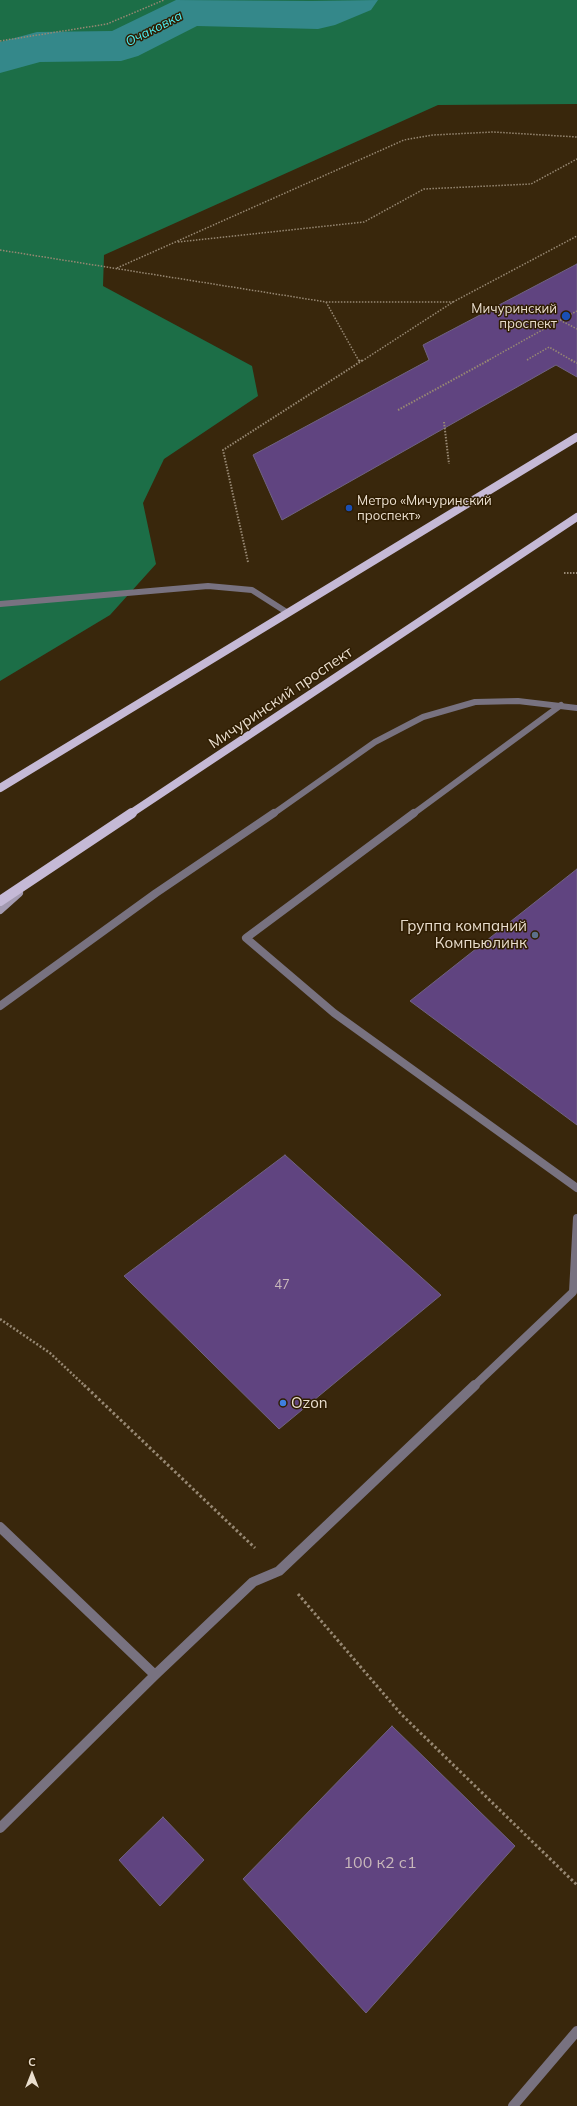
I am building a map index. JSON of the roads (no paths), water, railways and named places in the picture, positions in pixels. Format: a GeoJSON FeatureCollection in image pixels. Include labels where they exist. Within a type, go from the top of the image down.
{"type":"FeatureCollection","features":[{"type":"Feature","properties":{"kind":"main road"},"geometry":{"type":"LineString","coordinates":[[0,788],[577,437]]}},
{"type":"Feature","properties":{"kind":"main road","name":"Мичуринский проспект"},"geometry":{"type":"LineString","coordinates":[[0,901],[577,518]]}},
{"type":"Feature","properties":{"kind":"main road"},"geometry":{"type":"LineString","coordinates":[[0,910],[32,881]]}},
{"type":"Feature","properties":{"kind":"street"},"geometry":{"type":"LineString","coordinates":[[0,604],[208,586],[252,590],[288,613]]}},
{"type":"Feature","properties":{"kind":"street"},"geometry":{"type":"LineString","coordinates":[[0,1006],[156,893],[238,839],[376,742],[423,717],[475,702],[518,701],[577,708]]}},
{"type":"Feature","properties":{"kind":"street"},"geometry":{"type":"LineString","coordinates":[[561,705],[246,938],[334,1013],[577,1188]]}},
{"type":"Feature","properties":{"kind":"street"},"geometry":{"type":"LineString","coordinates":[[0,1828],[155,1675],[253,1582],[279,1571],[573,1292],[577,1218]]}},
{"type":"Feature","properties":{"kind":"street"},"geometry":{"type":"LineString","coordinates":[[0,1526],[155,1675]]}},
{"type":"Feature","properties":{"kind":"street"},"geometry":{"type":"LineString","coordinates":[[513,2106],[577,2031]]}},
{"type":"Feature","properties":{"kind":"waterway","name":"Очаковка"},"geometry":{"type":"LineString","coordinates":[[0,58],[37,47],[121,46],[189,11],[318,15],[354,0]]}},
{"type":"Feature","properties":{"kind":"place","name":"Мичуринский проспект"},"geometry":{"type":"Point","coordinates":[566,316]}},
{"type":"Feature","properties":{"kind":"place","name":"Метро «Мичуринский проспект»"},"geometry":{"type":"Point","coordinates":[349,508]}},
{"type":"Feature","properties":{"kind":"place","name":"Группа компаний Компьюлинк"},"geometry":{"type":"Point","coordinates":[535,935]}},
{"type":"Feature","properties":{"kind":"place","name":"Ozon"},"geometry":{"type":"Point","coordinates":[283,1403]}}]}
